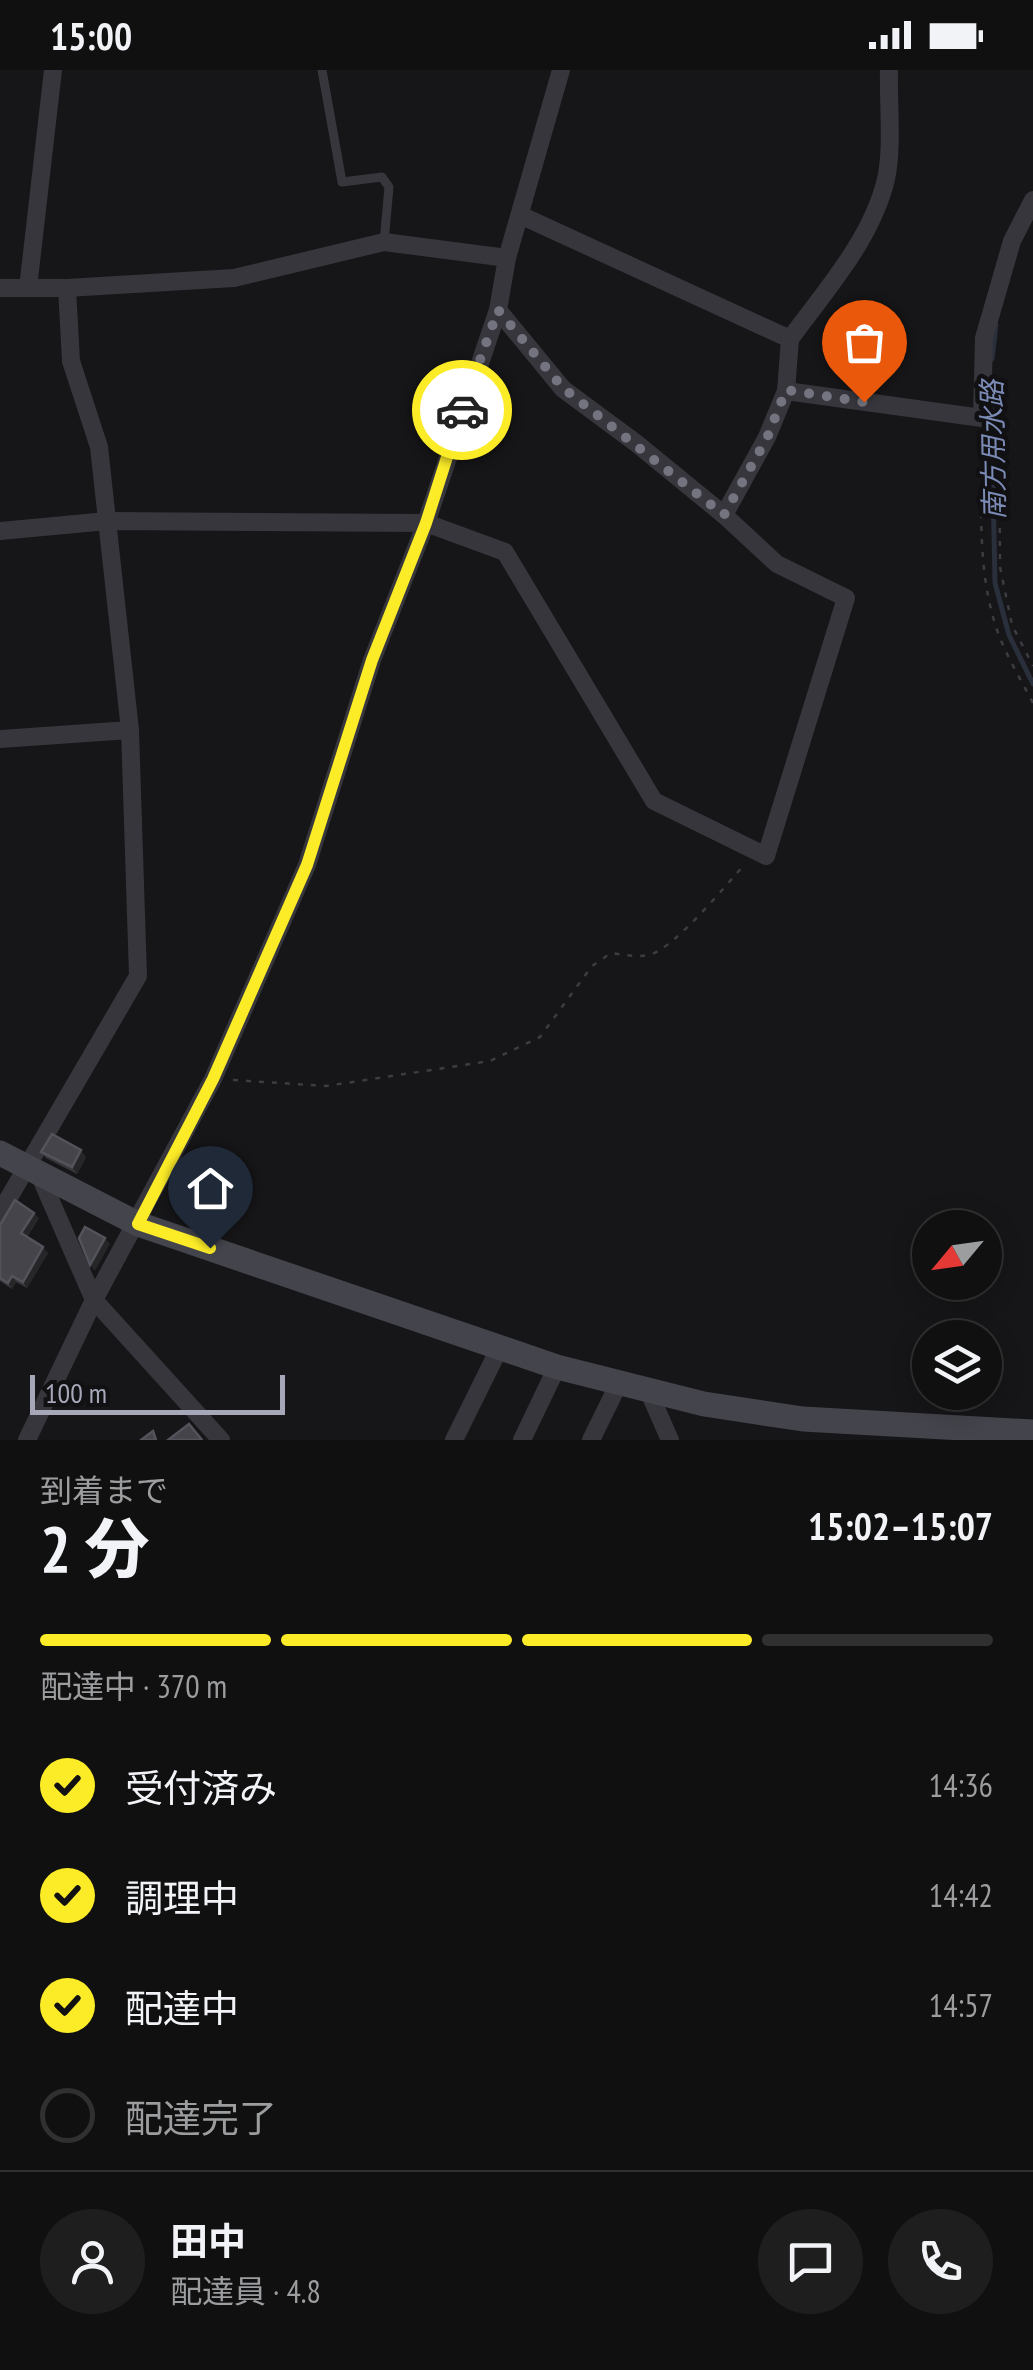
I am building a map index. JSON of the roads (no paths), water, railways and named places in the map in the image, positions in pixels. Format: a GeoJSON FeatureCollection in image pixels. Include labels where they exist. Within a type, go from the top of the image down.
{"type":"FeatureCollection","features":[{"type":"Feature","properties":{"kind":"street"},"geometry":{"type":"LineString","coordinates":[[28,288],[53,70]]}},
{"type":"Feature","properties":{"kind":"street"},"geometry":{"type":"LineString","coordinates":[[27,1440],[94,1300],[213,1079],[307,865],[372,660],[426,523],[498,310],[507,258],[561,70]]}},
{"type":"Feature","properties":{"kind":"street"},"geometry":{"type":"LineString","coordinates":[[724,515],[767,438],[786,390],[790,340],[848,258],[875,211],[887,177],[889,70]]}},
{"type":"Feature","properties":{"kind":"street"},"geometry":{"type":"LineString","coordinates":[[786,390],[991,418],[984,338],[1012,242],[1033,200]]}},
{"type":"Feature","properties":{"kind":"street"},"geometry":{"type":"LineString","coordinates":[[520,215],[790,340]]}},
{"type":"Feature","properties":{"kind":"street"},"geometry":{"type":"LineString","coordinates":[[0,288],[234,278],[384,242],[507,258]]}},
{"type":"Feature","properties":{"kind":"street"},"geometry":{"type":"LineString","coordinates":[[0,1213],[33,1170],[138,976],[130,730],[100,447],[71,360],[66,288]]}},
{"type":"Feature","properties":{"kind":"street"},"geometry":{"type":"LineString","coordinates":[[0,531],[107,521],[426,523],[505,552],[654,800],[766,856],[846,598],[777,564],[724,515],[563,388],[498,310]]}},
{"type":"Feature","properties":{"kind":"street"},"geometry":{"type":"LineString","coordinates":[[0,740],[130,730]]}},
{"type":"Feature","properties":{"kind":"street"},"geometry":{"type":"LineString","coordinates":[[0,1153],[138,1224],[557,1367],[704,1404],[803,1419],[1033,1432]]}},
{"type":"Feature","properties":{"kind":"street"},"geometry":{"type":"LineString","coordinates":[[33,1170],[94,1300],[220,1440]]}},
{"type":"Feature","properties":{"kind":"street"},"geometry":{"type":"LineString","coordinates":[[454,1440],[500,1347]]}},
{"type":"Feature","properties":{"kind":"street"},"geometry":{"type":"LineString","coordinates":[[522,1440],[557,1367]]}},
{"type":"Feature","properties":{"kind":"street"},"geometry":{"type":"LineString","coordinates":[[590,1440],[619,1383]]}},
{"type":"Feature","properties":{"kind":"street"},"geometry":{"type":"LineString","coordinates":[[648,1390],[670,1440]]}},
{"type":"Feature","properties":{"kind":"lane"},"geometry":{"type":"LineString","coordinates":[[322,70],[342,182],[382,176],[389,186],[384,242]]}},
{"type":"Feature","properties":{"kind":"waterway","name":"南方用水路"},"geometry":{"type":"LineString","coordinates":[[992,359],[996,325]]}},
{"type":"Feature","properties":{"kind":"waterway","name":"南方用水路"},"geometry":{"type":"LineString","coordinates":[[991,390],[995,583],[1009,635],[1033,684]]}}]}
